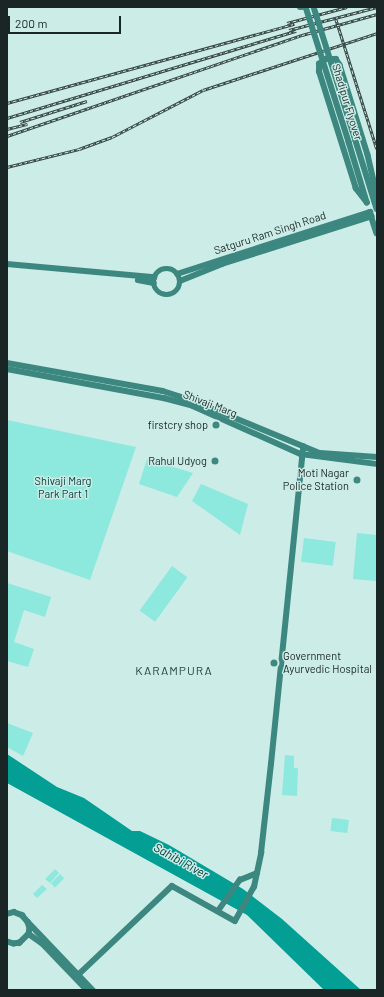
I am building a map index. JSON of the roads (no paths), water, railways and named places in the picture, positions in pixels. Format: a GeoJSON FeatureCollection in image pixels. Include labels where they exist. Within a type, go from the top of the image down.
{"type":"FeatureCollection","features":[{"type":"Feature","properties":{"kind":"street","name":"Shadipur Flyover"},"geometry":{"type":"LineString","coordinates":[[306,7],[377,233]]}},
{"type":"Feature","properties":{"kind":"street","name":"Shadipur Flyover"},"geometry":{"type":"LineString","coordinates":[[314,7],[375,201]]}},
{"type":"Feature","properties":{"kind":"street"},"geometry":{"type":"LineString","coordinates":[[367,203],[356,189],[318,72],[319,64],[326,59],[336,59],[340,64],[368,155],[374,181],[377,209]]}},
{"type":"Feature","properties":{"kind":"street","name":"Satguru Ram Singh Road"},"geometry":{"type":"LineString","coordinates":[[177,274],[371,214]]}},
{"type":"Feature","properties":{"kind":"street","name":"Satguru Ram Singh Road"},"geometry":{"type":"LineString","coordinates":[[180,281],[222,264],[371,214]]}},
{"type":"Feature","properties":{"kind":"street"},"geometry":{"type":"LineString","coordinates":[[7,264],[154,280]]}},
{"type":"Feature","properties":{"kind":"street"},"geometry":{"type":"LineString","coordinates":[[7,267],[146,280],[154,280],[163,270],[168,269],[177,274],[180,281],[176,292],[171,295],[161,294],[154,280]]}},
{"type":"Feature","properties":{"kind":"street","name":"Shivaji Marg"},"geometry":{"type":"LineString","coordinates":[[7,363],[163,391],[196,402],[320,453],[377,457]]}},
{"type":"Feature","properties":{"kind":"street","name":"Shivaji Marg"},"geometry":{"type":"LineString","coordinates":[[7,369],[193,406],[301,454],[377,464]]}},
{"type":"Feature","properties":{"kind":"street"},"geometry":{"type":"LineString","coordinates":[[77,976],[172,886],[236,920],[254,888],[282,661],[301,454],[303,447]]}},
{"type":"Feature","properties":{"kind":"street"},"geometry":{"type":"LineString","coordinates":[[219,910],[240,880],[257,873]]}},
{"type":"Feature","properties":{"kind":"street"},"geometry":{"type":"LineString","coordinates":[[7,914],[18,913],[28,922],[77,976],[87,990]]}},
{"type":"Feature","properties":{"kind":"street"},"geometry":{"type":"LineString","coordinates":[[28,922],[29,934],[93,990]]}},
{"type":"Feature","properties":{"kind":"street"},"geometry":{"type":"LineString","coordinates":[[7,942],[14,944],[20,943],[29,934]]}},
{"type":"Feature","properties":{"kind":"water","name":"Sahibi River"},"geometry":{"type":"Polygon","coordinates":[[[7,754],[57,787],[84,798],[132,831],[140,831],[169,845],[243,889],[282,919],[361,990],[324,990],[247,915],[7,783],[7,754]]]}},
{"type":"Feature","properties":{"kind":"railway"},"geometry":{"type":"LineString","coordinates":[[287,23],[347,7]]}},
{"type":"Feature","properties":{"kind":"railway"},"geometry":{"type":"LineString","coordinates":[[289,30],[377,7]]}},
{"type":"Feature","properties":{"kind":"railway"},"geometry":{"type":"LineString","coordinates":[[7,136],[302,35],[377,14]]}},
{"type":"Feature","properties":{"kind":"railway"},"geometry":{"type":"LineString","coordinates":[[336,19],[377,149]]}},
{"type":"Feature","properties":{"kind":"railway"},"geometry":{"type":"LineString","coordinates":[[7,103],[294,24]]}},
{"type":"Feature","properties":{"kind":"railway"},"geometry":{"type":"LineString","coordinates":[[7,118],[296,31]]}},
{"type":"Feature","properties":{"kind":"railway"},"geometry":{"type":"LineString","coordinates":[[7,167],[79,149],[112,137],[203,90],[377,33]]}},
{"type":"Feature","properties":{"kind":"railway"},"geometry":{"type":"LineString","coordinates":[[20,122],[87,101]]}},
{"type":"Feature","properties":{"kind":"railway"},"geometry":{"type":"LineString","coordinates":[[7,129],[27,124]]}},
{"type":"Feature","properties":{"kind":"place","name":"firstcry shop"},"geometry":{"type":"Point","coordinates":[216,425]}},
{"type":"Feature","properties":{"kind":"place","name":"Rahul Udyog"},"geometry":{"type":"Point","coordinates":[215,461]}},
{"type":"Feature","properties":{"kind":"place","name":"Moti Nagar Police Station"},"geometry":{"type":"Point","coordinates":[357,480]}},
{"type":"Feature","properties":{"kind":"place","name":"Government Ayurvedic Hospital"},"geometry":{"type":"Point","coordinates":[274,663]}},
{"type":"Feature","properties":{"kind":"district","name":"KARAMPURA"},"geometry":{"type":"Point","coordinates":[174,671]}},
{"type":"Feature","properties":{"kind":"park label","name":"Shivaji Marg Park Part 1"},"geometry":{"type":"Point","coordinates":[63,488]}}]}
